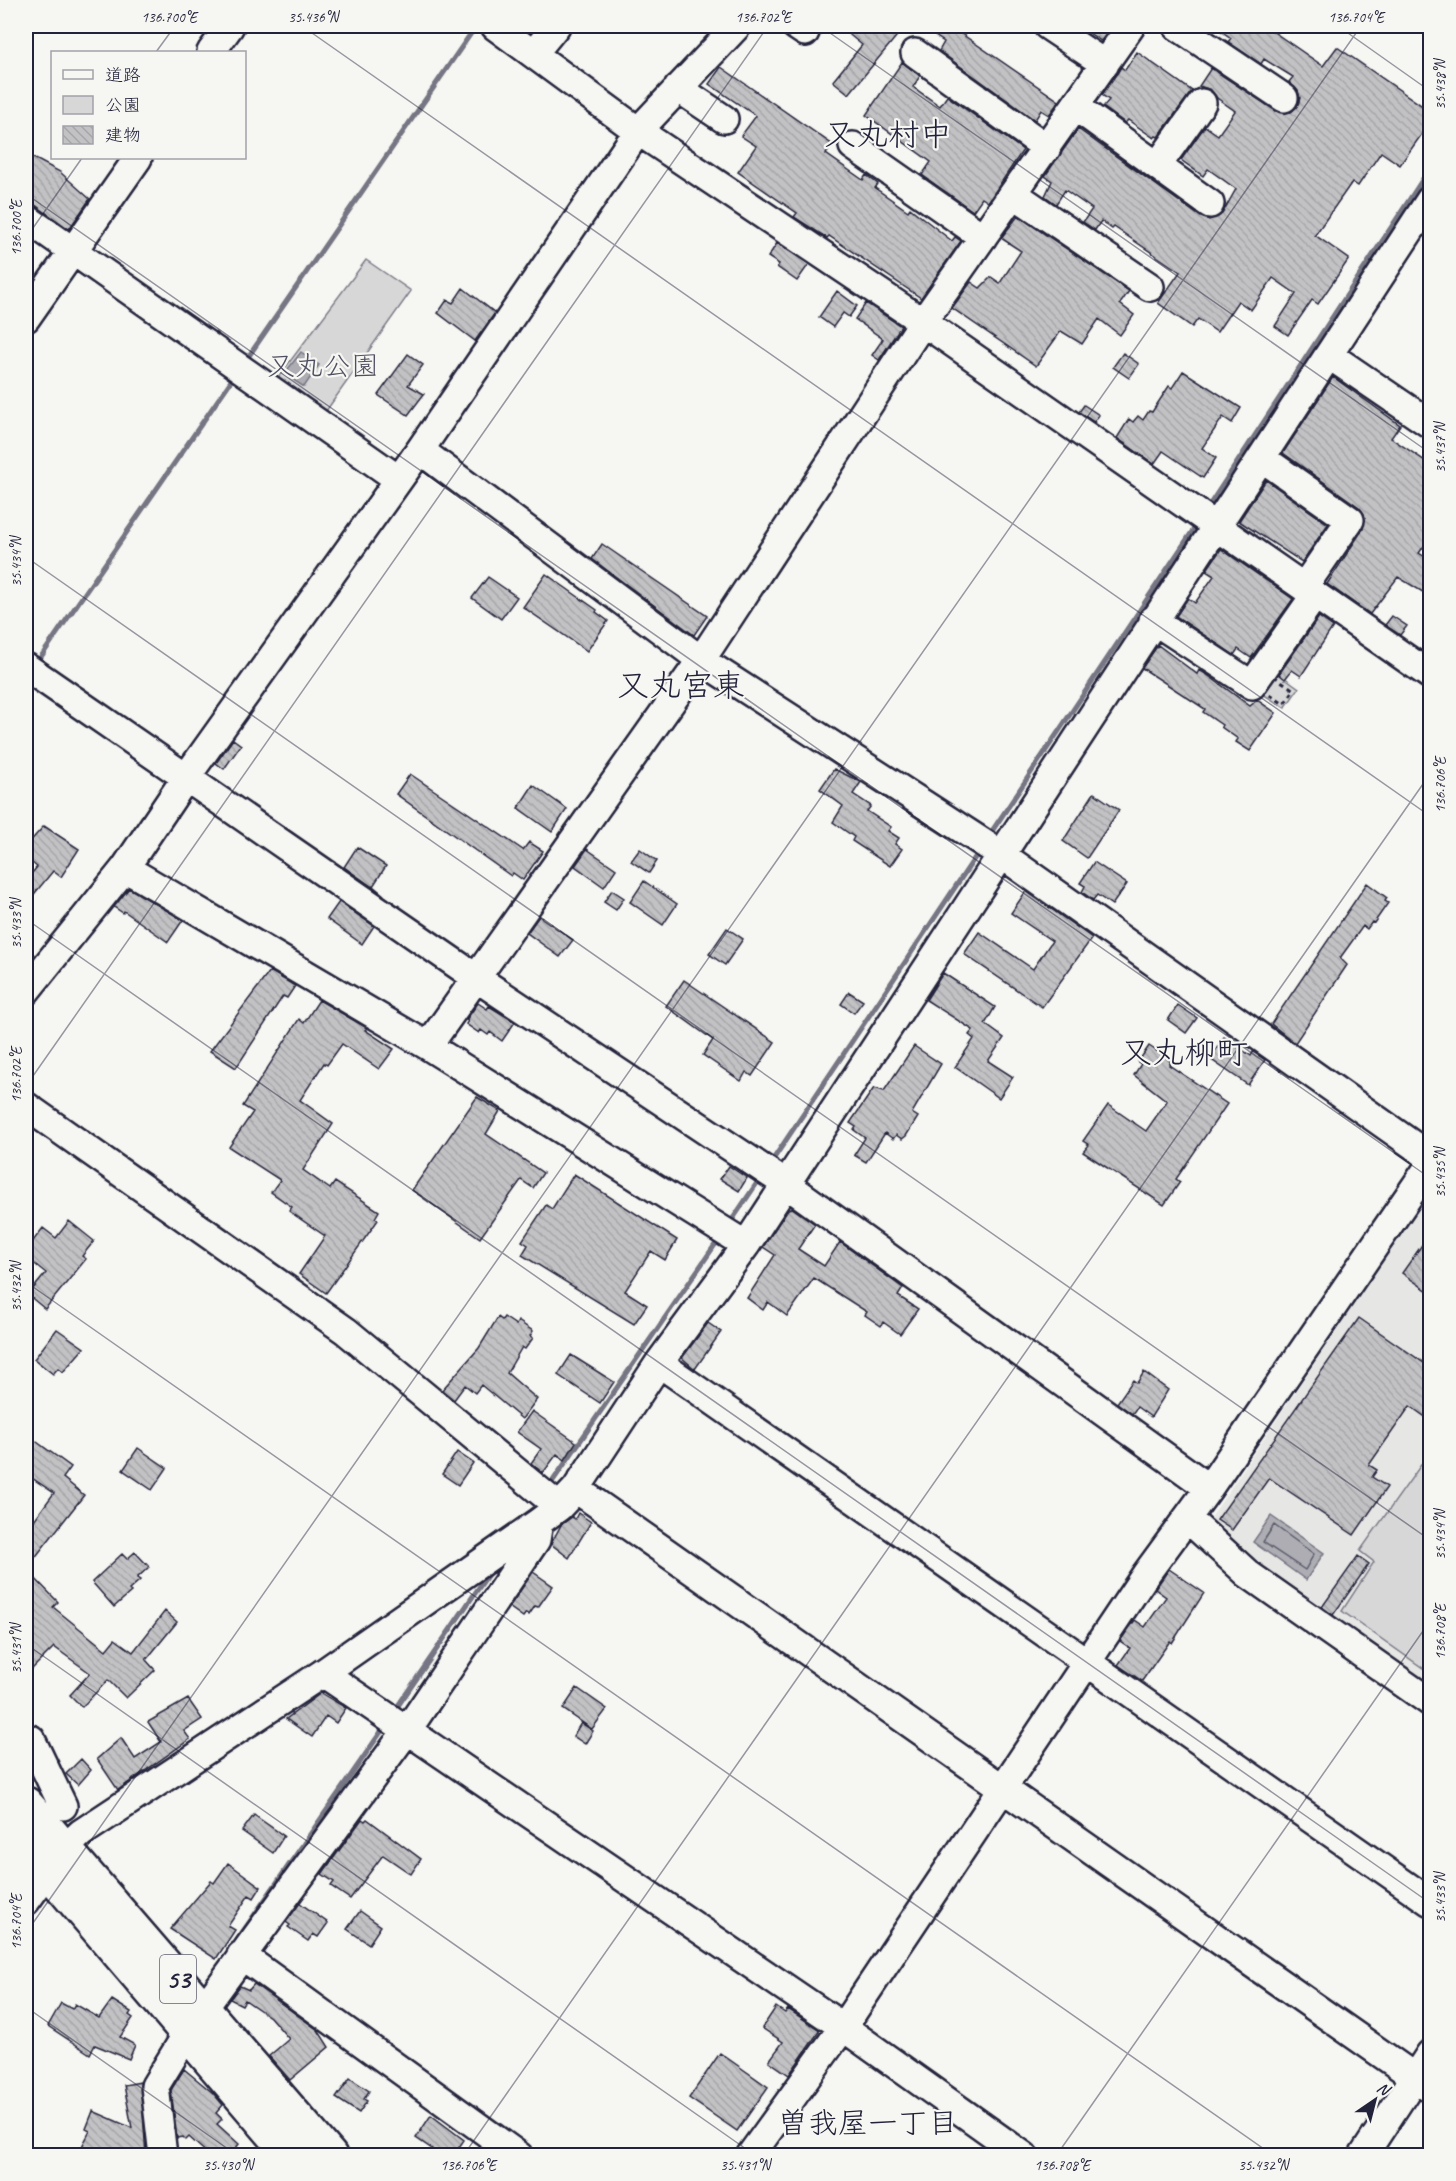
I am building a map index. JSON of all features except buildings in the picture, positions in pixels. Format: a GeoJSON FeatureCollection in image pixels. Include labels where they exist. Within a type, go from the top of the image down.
{"type":"FeatureCollection","features":[{"type":"Feature","properties":{"kind":"main road","name":"53"},"geometry":{"type":"LineString","coordinates":[[26,1804],[55,1860],[196,2020],[330,2156]]}},
{"type":"Feature","properties":{"kind":"main road","name":"53"},"geometry":{"type":"LineString","coordinates":[[26,1845],[55,1860]]}},
{"type":"Feature","properties":{"kind":"main road","name":"53"},"geometry":{"type":"LineString","coordinates":[[196,2020],[292,2156]]}},
{"type":"Feature","properties":{"kind":"street"},"geometry":{"type":"LineString","coordinates":[[212,51],[230,26]]}},
{"type":"Feature","properties":{"kind":"street"},"geometry":{"type":"LineString","coordinates":[[495,26],[534,52],[638,131],[923,322],[1431,675]]}},
{"type":"Feature","properties":{"kind":"street"},"geometry":{"type":"LineString","coordinates":[[534,52],[556,26]]}},
{"type":"Feature","properties":{"kind":"street"},"geometry":{"type":"LineString","coordinates":[[30,977],[125,867],[185,779],[420,450],[638,131],[736,26]]}},
{"type":"Feature","properties":{"kind":"street"},"geometry":{"type":"LineString","coordinates":[[1048,26],[1105,64]]}},
{"type":"Feature","properties":{"kind":"street"},"geometry":{"type":"LineString","coordinates":[[428,1046],[478,979],[701,660],[923,322],[1131,26]]}},
{"type":"Feature","properties":{"kind":"street"},"geometry":{"type":"LineString","coordinates":[[1177,26],[1284,98]]}},
{"type":"Feature","properties":{"kind":"street"},"geometry":{"type":"LineString","coordinates":[[915,53],[1047,148]]}},
{"type":"Feature","properties":{"kind":"street"},"geometry":{"type":"LineString","coordinates":[[678,88],[724,119]]}},
{"type":"Feature","properties":{"kind":"street"},"geometry":{"type":"LineString","coordinates":[[1158,165],[1202,103]]}},
{"type":"Feature","properties":{"kind":"street"},"geometry":{"type":"LineString","coordinates":[[1076,107],[1210,204]]}},
{"type":"Feature","properties":{"kind":"street"},"geometry":{"type":"LineString","coordinates":[[853,146],[983,237]]}},
{"type":"Feature","properties":{"kind":"street"},"geometry":{"type":"LineString","coordinates":[[26,318],[137,159]]}},
{"type":"Feature","properties":{"kind":"street"},"geometry":{"type":"LineString","coordinates":[[1014,194],[1150,287]]}},
{"type":"Feature","properties":{"kind":"street"},"geometry":{"type":"LineString","coordinates":[[163,2156],[155,2086],[196,2020],[241,1955],[408,1729],[558,1506],[746,1245],[1153,620],[1218,526],[1431,200]]}},
{"type":"Feature","properties":{"kind":"street"},"geometry":{"type":"LineString","coordinates":[[26,218],[398,479]]}},
{"type":"Feature","properties":{"kind":"street"},"geometry":{"type":"LineString","coordinates":[[1329,355],[1431,424]]}},
{"type":"Feature","properties":{"kind":"street"},"geometry":{"type":"LineString","coordinates":[[420,450],[701,660],[1002,855],[1431,1157]]}},
{"type":"Feature","properties":{"kind":"street"},"geometry":{"type":"LineString","coordinates":[[1153,620],[1252,685],[1350,520],[1263,458]]}},
{"type":"Feature","properties":{"kind":"street"},"geometry":{"type":"LineString","coordinates":[[26,667],[185,779],[478,979],[786,1184],[1209,1488]]}},
{"type":"Feature","properties":{"kind":"street"},"geometry":{"type":"LineString","coordinates":[[125,867],[428,1046],[746,1245]]}},
{"type":"Feature","properties":{"kind":"street"},"geometry":{"type":"LineString","coordinates":[[26,1106],[346,1331],[558,1506],[1002,1787],[1423,2083]]}},
{"type":"Feature","properties":{"kind":"street"},"geometry":{"type":"LineString","coordinates":[[750,2156],[843,2027],[1085,1663],[1431,1166]]}},
{"type":"Feature","properties":{"kind":"street"},"geometry":{"type":"LineString","coordinates":[[659,1363],[1085,1663],[1431,1902]]}},
{"type":"Feature","properties":{"kind":"street"},"geometry":{"type":"LineString","coordinates":[[26,1901],[55,1860],[81,1833],[323,1673],[558,1506]]}},
{"type":"Feature","properties":{"kind":"street"},"geometry":{"type":"LineString","coordinates":[[1187,1518],[1248,1574],[1431,1702]]}},
{"type":"Feature","properties":{"kind":"street"},"geometry":{"type":"LineString","coordinates":[[323,1673],[843,2027],[1024,2156]]}},
{"type":"Feature","properties":{"kind":"street"},"geometry":{"type":"LineString","coordinates":[[27,1735],[63,1806]]}},
{"type":"Feature","properties":{"kind":"street"},"geometry":{"type":"LineString","coordinates":[[241,1955],[519,2156]]}},
{"type":"Feature","properties":{"kind":"street"},"geometry":{"type":"LineString","coordinates":[[1363,2156],[1423,2083],[1431,2054]]}},
{"type":"Feature","properties":{"kind":"path"},"geometry":{"type":"LineString","coordinates":[[1274,676],[1294,690],[1284,704],[1262,690],[1274,676]]}},
{"type":"Feature","properties":{"kind":"shaded area"},"geometry":{"type":"Polygon","coordinates":[[[1430,1191],[1430,1699],[1266,1579],[1213,1527],[1212,1516],[1430,1191]]]}},
{"type":"Feature","properties":{"kind":"green space","name":"又丸公園"},"geometry":{"type":"Polygon","coordinates":[[[366,260],[411,291],[326,411],[300,397],[276,380],[366,260]]]}},
{"type":"Feature","properties":{"kind":"green space"},"geometry":{"type":"Polygon","coordinates":[[[1274,670],[1299,688],[1285,708],[1258,691],[1274,670]]]}},
{"type":"Feature","properties":{"kind":"green space"},"geometry":{"type":"Polygon","coordinates":[[[1430,1452],[1430,1673],[1342,1611],[1374,1562],[1360,1551],[1430,1452]]]}},
{"type":"Feature","properties":{"kind":"water"},"geometry":{"type":"Polygon","coordinates":[[[301,352],[319,365],[304,387],[284,374],[301,352]]]}},
{"type":"Feature","properties":{"kind":"water"},"geometry":{"type":"Polygon","coordinates":[[[1271,1516],[1324,1553],[1306,1580],[1253,1542],[1271,1516]]]}},
{"type":"Feature","properties":{"kind":"waterway"},"geometry":{"type":"LineString","coordinates":[[244,363],[476,26]]}},
{"type":"Feature","properties":{"kind":"waterway"},"geometry":{"type":"LineString","coordinates":[[1206,510],[1430,168]]}},
{"type":"Feature","properties":{"kind":"waterway"},"geometry":{"type":"LineString","coordinates":[[36,664],[235,375]]}},
{"type":"Feature","properties":{"kind":"waterway"},"geometry":{"type":"LineString","coordinates":[[988,837],[1198,523]]}},
{"type":"Feature","properties":{"kind":"waterway"},"geometry":{"type":"LineString","coordinates":[[770,1164],[980,850]]}},
{"type":"Feature","properties":{"kind":"waterway"},"geometry":{"type":"LineString","coordinates":[[728,1226],[761,1177]]}},
{"type":"Feature","properties":{"kind":"waterway"},"geometry":{"type":"LineString","coordinates":[[548,1488],[719,1239]]}},
{"type":"Feature","properties":{"kind":"waterway"},"geometry":{"type":"LineString","coordinates":[[393,1713],[493,1567]]}},
{"type":"Feature","properties":{"kind":"waterway"},"geometry":{"type":"LineString","coordinates":[[237,1940],[385,1726]]}},
{"type":"Feature","properties":{"kind":"district","name":"又丸村中"},"geometry":{"type":"Point","coordinates":[888,134]}},
{"type":"Feature","properties":{"kind":"district","name":"又丸宮東"},"geometry":{"type":"Point","coordinates":[681,685]}},
{"type":"Feature","properties":{"kind":"district","name":"又丸柳町"},"geometry":{"type":"Point","coordinates":[1184,1052]}},
{"type":"Feature","properties":{"kind":"district","name":"曽我屋一丁目"},"geometry":{"type":"Point","coordinates":[868,2123]}}]}
